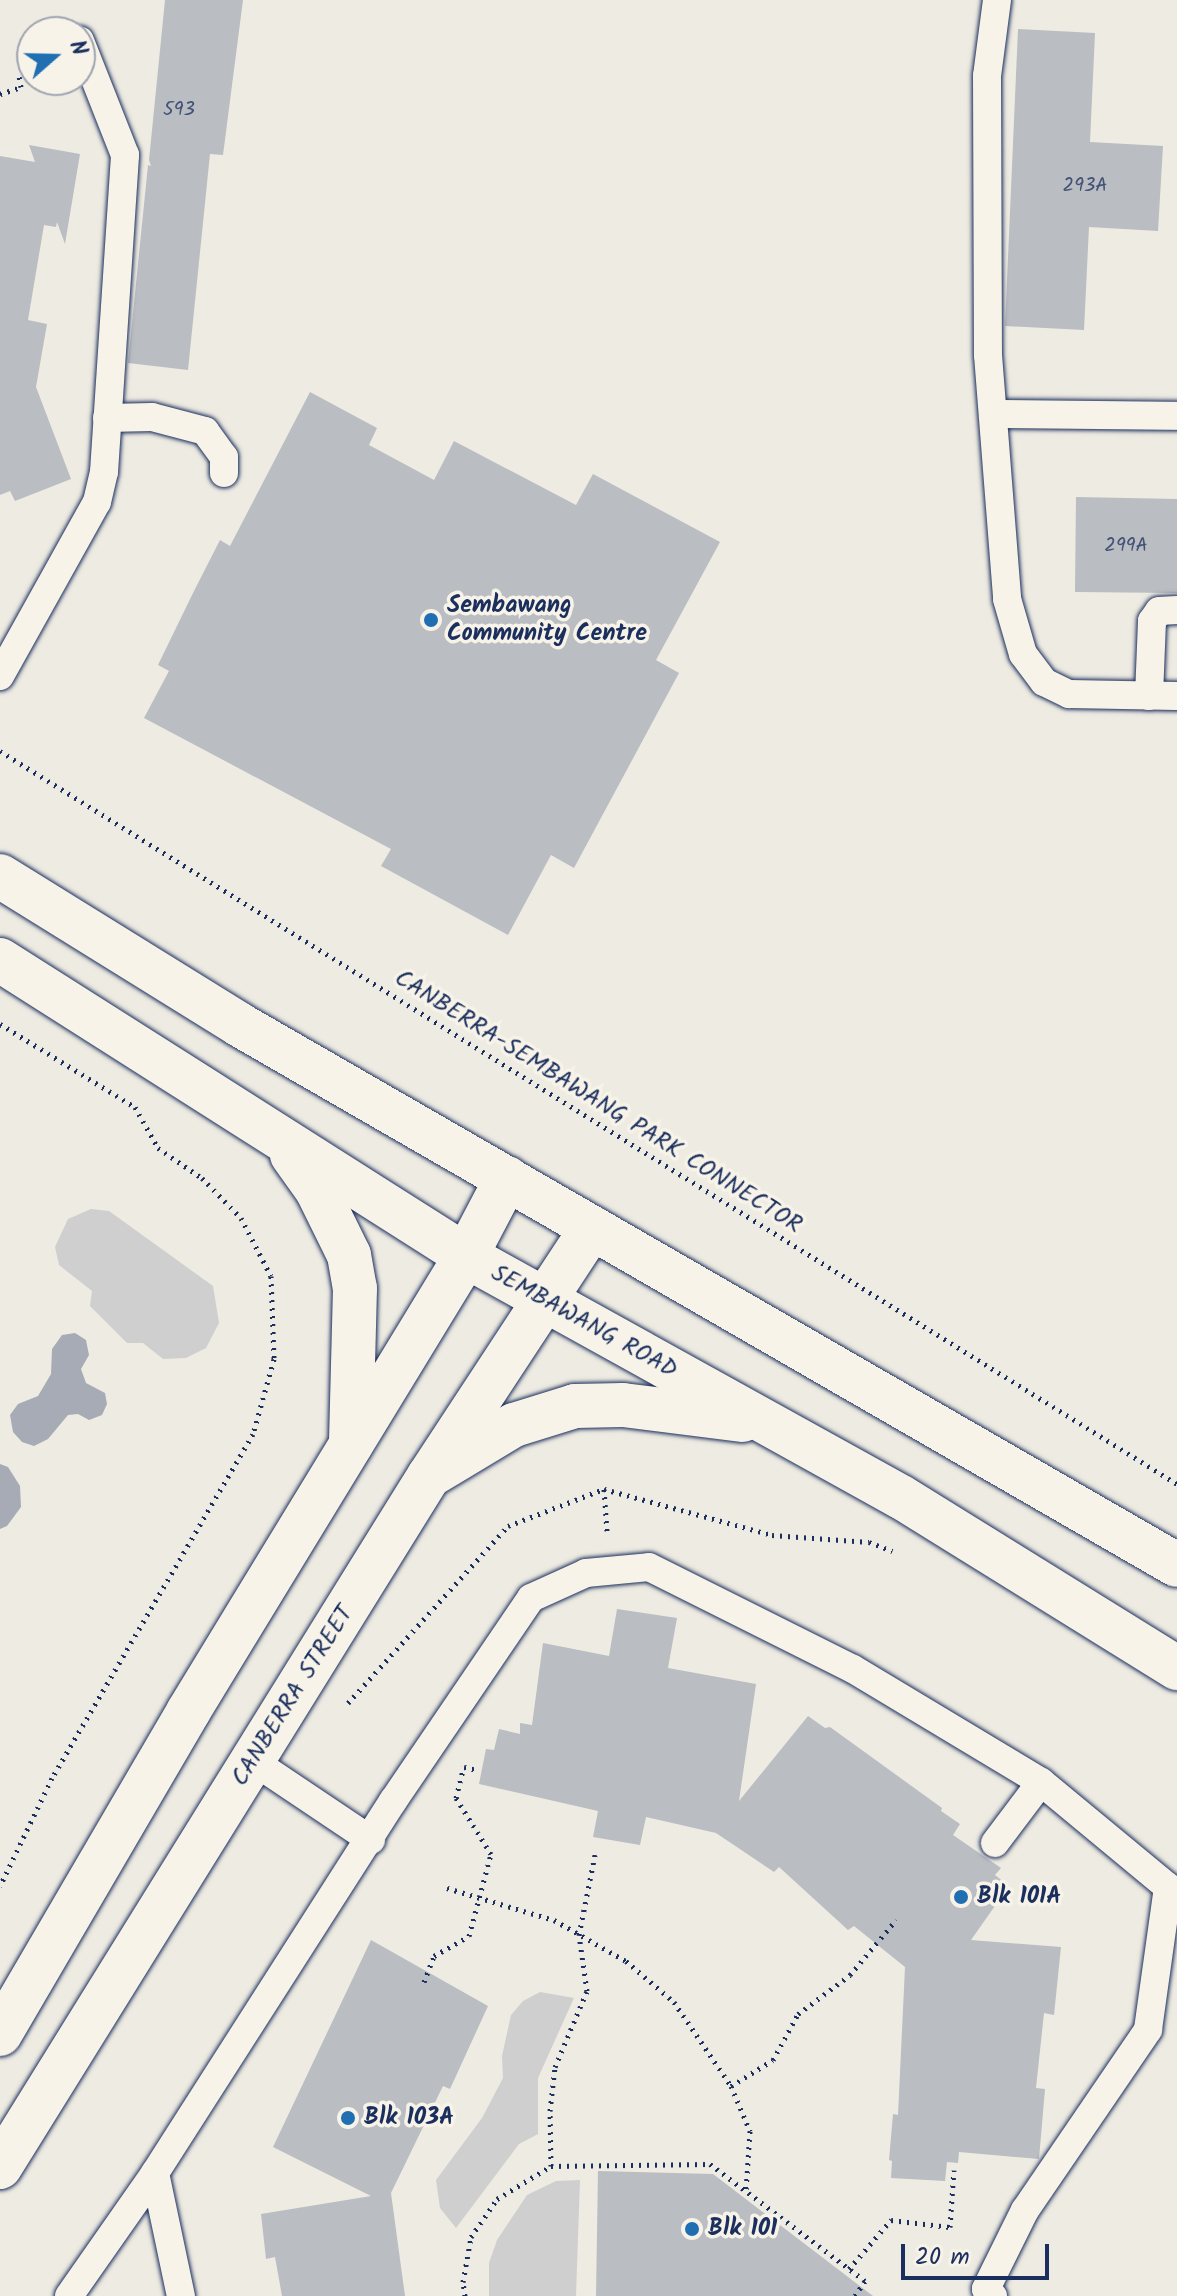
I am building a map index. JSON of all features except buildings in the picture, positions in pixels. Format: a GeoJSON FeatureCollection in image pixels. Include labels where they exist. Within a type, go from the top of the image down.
{"type":"FeatureCollection","features":[{"type":"Feature","properties":{"kind":"main road"},"geometry":{"type":"LineString","coordinates":[[0,876],[240,1025],[1177,1565]]}},
{"type":"Feature","properties":{"kind":"main road","name":"SEMBAWANG ROAD"},"geometry":{"type":"LineString","coordinates":[[0,960],[466,1256],[901,1497],[1177,1668]]}},
{"type":"Feature","properties":{"kind":"main road"},"geometry":{"type":"LineString","coordinates":[[282,1141],[317,1190],[349,1255],[355,1288],[351,1444]]}},
{"type":"Feature","properties":{"kind":"main road"},"geometry":{"type":"LineString","coordinates":[[0,2034],[188,1712],[466,1256],[507,1178]]}},
{"type":"Feature","properties":{"kind":"main road","name":"CANBERRA STREET"},"geometry":{"type":"LineString","coordinates":[[0,2167],[429,1476],[592,1228]]}},
{"type":"Feature","properties":{"kind":"main road"},"geometry":{"type":"LineString","coordinates":[[429,1476],[514,1425],[575,1406],[623,1405],[768,1423]]}},
{"type":"Feature","properties":{"kind":"lane"},"geometry":{"type":"LineString","coordinates":[[997,0],[987,76],[988,355],[1007,599],[1023,654],[1044,682],[1069,694],[1163,696],[1154,616],[1159,611],[1177,610]]}},
{"type":"Feature","properties":{"kind":"lane"},"geometry":{"type":"LineString","coordinates":[[0,676],[10,630],[97,502],[104,472],[125,155],[96,82]]}},
{"type":"Feature","properties":{"kind":"lane"},"geometry":{"type":"LineString","coordinates":[[993,414],[1177,416]]}},
{"type":"Feature","properties":{"kind":"lane"},"geometry":{"type":"LineString","coordinates":[[107,418],[152,417],[205,431],[224,457],[224,473]]}},
{"type":"Feature","properties":{"kind":"lane"},"geometry":{"type":"LineString","coordinates":[[69,2296],[155,2173],[531,1598],[586,1573],[649,1567],[853,1669],[1041,1782],[1168,1887],[1148,2030],[1025,2210],[986,2289],[993,2296]]}},
{"type":"Feature","properties":{"kind":"lane"},"geometry":{"type":"LineString","coordinates":[[253,1761],[371,1840]]}},
{"type":"Feature","properties":{"kind":"lane"},"geometry":{"type":"LineString","coordinates":[[995,1843],[1041,1782]]}},
{"type":"Feature","properties":{"kind":"lane"},"geometry":{"type":"LineString","coordinates":[[155,2173],[181,2296]]}},
{"type":"Feature","properties":{"kind":"path","name":"CANBERRA-SEMBAWANG PARK CONNECTOR"},"geometry":{"type":"LineString","coordinates":[[0,751],[1177,1484]]}},
{"type":"Feature","properties":{"kind":"path"},"geometry":{"type":"LineString","coordinates":[[0,1024],[135,1107],[158,1148],[202,1178],[241,1218],[271,1276],[274,1359],[253,1434],[52,1778],[0,1886]]}},
{"type":"Feature","properties":{"kind":"path"},"geometry":{"type":"LineString","coordinates":[[604,1489],[772,1535],[869,1542],[894,1552]]}},
{"type":"Feature","properties":{"kind":"path"},"geometry":{"type":"LineString","coordinates":[[424,1982],[434,1956],[469,1936],[491,1854],[456,1798],[464,1767],[477,1770]]}},
{"type":"Feature","properties":{"kind":"path"},"geometry":{"type":"LineString","coordinates":[[551,2166],[550,2111],[555,2067],[587,1991],[579,1935],[595,1855]]}},
{"type":"Feature","properties":{"kind":"path"},"geometry":{"type":"LineString","coordinates":[[447,1888],[554,1920],[626,1961],[674,2002],[731,2086],[750,2131],[746,2192]]}},
{"type":"Feature","properties":{"kind":"path"},"geometry":{"type":"LineString","coordinates":[[731,2086],[773,2060],[798,2014],[850,1975],[896,1920]]}},
{"type":"Feature","properties":{"kind":"path"},"geometry":{"type":"LineString","coordinates":[[465,2296],[463,2282],[471,2237],[497,2199],[551,2166],[710,2164],[865,2281],[855,2296]]}},
{"type":"Feature","properties":{"kind":"path"},"geometry":{"type":"LineString","coordinates":[[849,2269],[891,2220],[950,2227],[954,2170]]}},
{"type":"Feature","properties":{"kind":"shaded area"},"geometry":{"type":"Polygon","coordinates":[[[91,1209],[109,1211],[213,1286],[219,1323],[206,1348],[186,1358],[163,1359],[143,1343],[127,1343],[90,1306],[92,1291],[59,1265],[55,1247],[68,1219],[91,1209]]]}},
{"type":"Feature","properties":{"kind":"shaded area"},"geometry":{"type":"Polygon","coordinates":[[[75,1333],[86,1340],[89,1355],[81,1369],[86,1383],[105,1393],[107,1404],[102,1415],[89,1420],[78,1414],[68,1415],[48,1439],[34,1446],[22,1442],[13,1432],[10,1415],[18,1404],[38,1396],[51,1374],[52,1349],[62,1335],[75,1333]]]}},
{"type":"Feature","properties":{"kind":"shaded area"},"geometry":{"type":"Polygon","coordinates":[[[0,1464],[8,1467],[20,1486],[21,1507],[7,1526],[0,1529],[0,1464]]]}},
{"type":"Feature","properties":{"kind":"shaded area"},"geometry":{"type":"Polygon","coordinates":[[[540,1992],[574,1998],[538,2078],[538,2134],[519,2144],[456,2228],[440,2208],[436,2180],[482,2118],[503,2078],[502,2056],[511,2015],[523,2001],[540,1992]]]}},
{"type":"Feature","properties":{"kind":"shaded area"},"geometry":{"type":"Polygon","coordinates":[[[580,2180],[576,2296],[489,2296],[489,2263],[497,2240],[527,2195],[556,2181],[580,2180]]]}},
{"type":"Feature","properties":{"kind":"place","name":"Sembawang Community Centre"},"geometry":{"type":"Point","coordinates":[431,620]}},
{"type":"Feature","properties":{"kind":"place","name":"Blk 101A"},"geometry":{"type":"Point","coordinates":[961,1897]}},
{"type":"Feature","properties":{"kind":"place","name":"Blk 103A"},"geometry":{"type":"Point","coordinates":[348,2118]}},
{"type":"Feature","properties":{"kind":"place","name":"Blk 101"},"geometry":{"type":"Point","coordinates":[692,2229]}}]}
